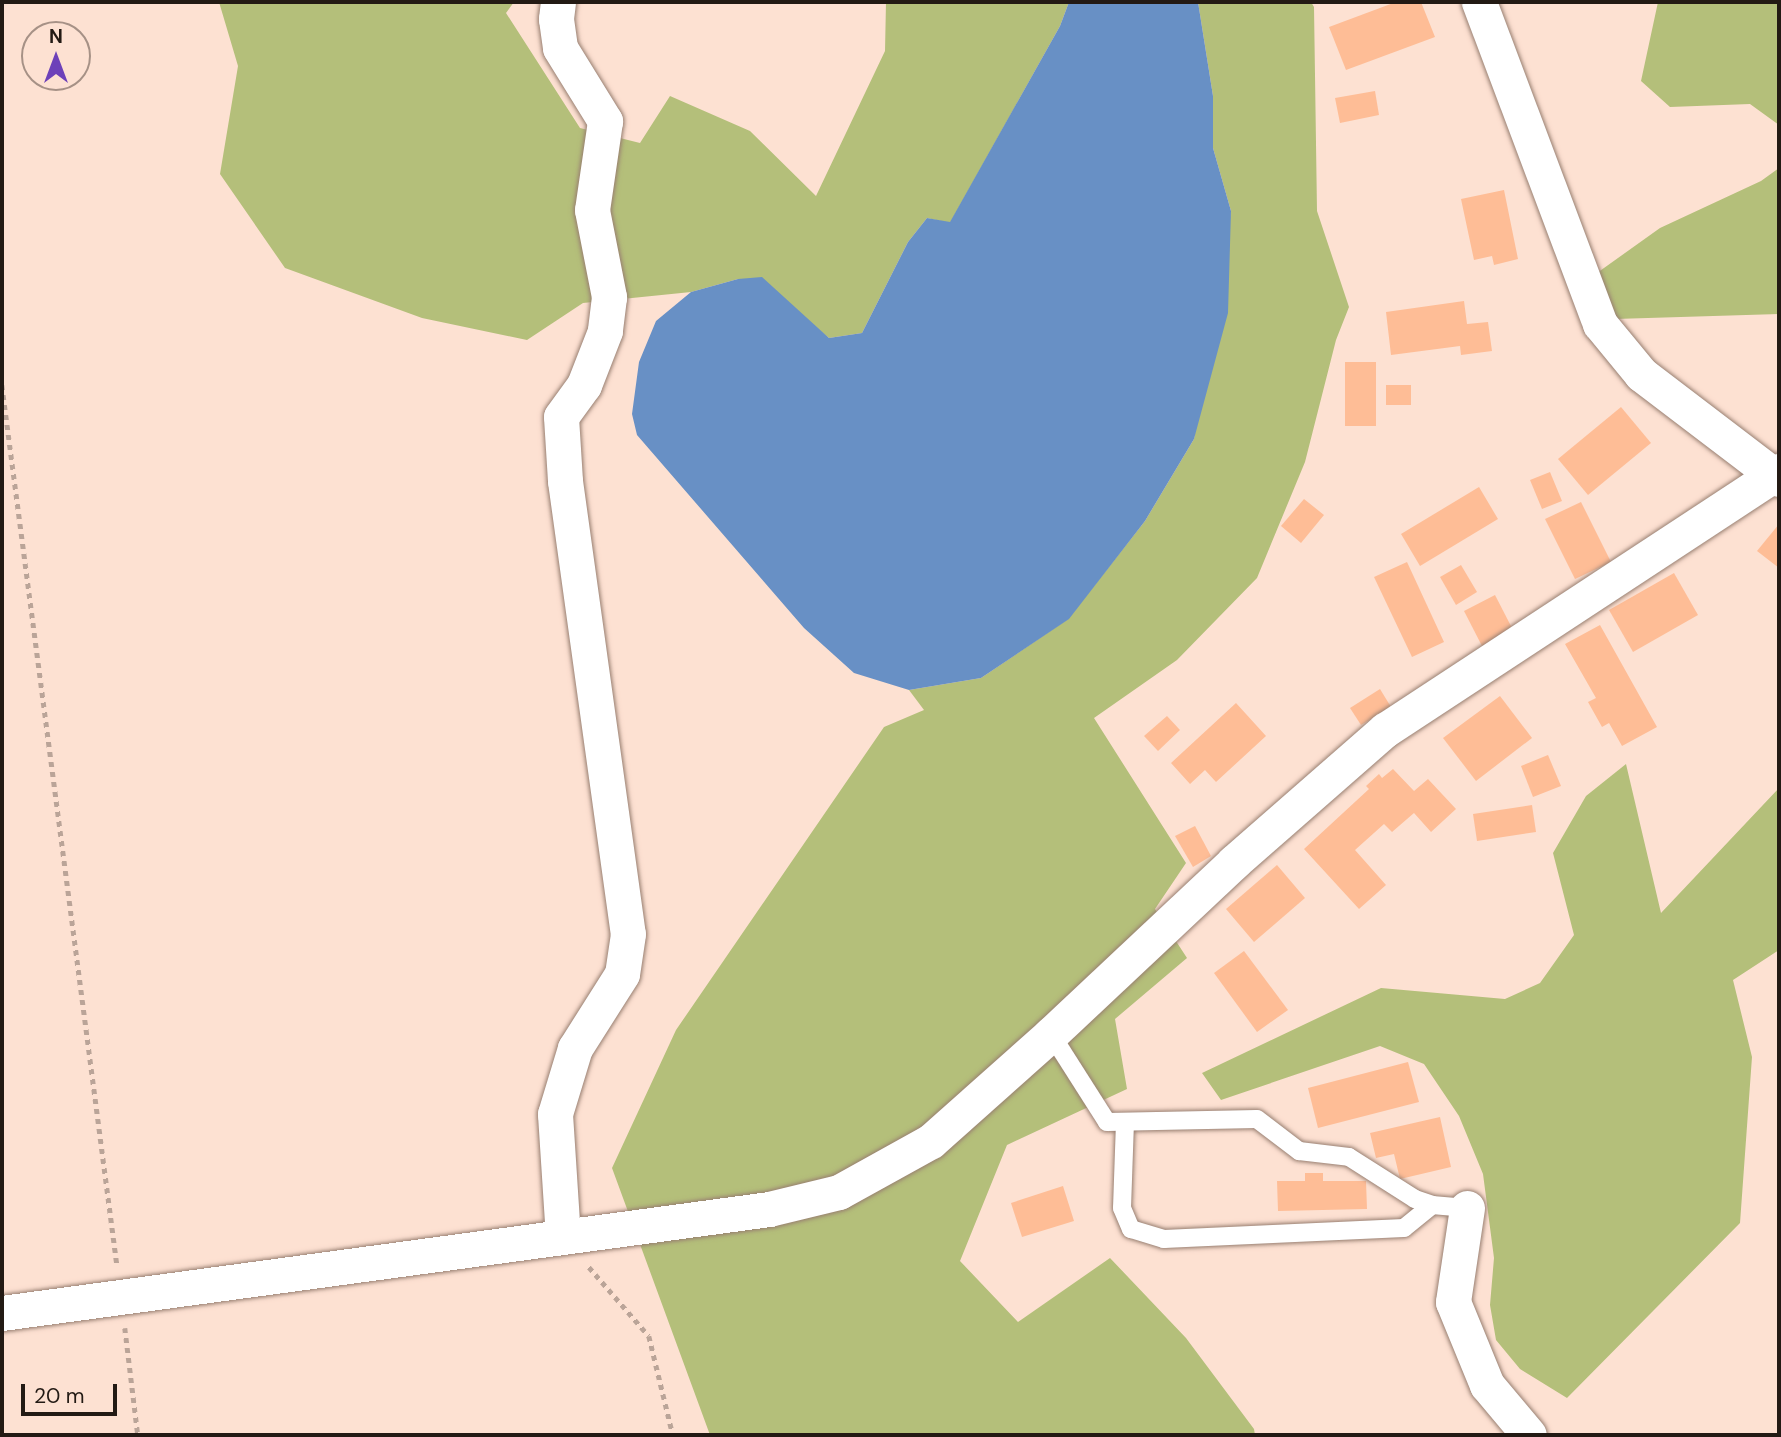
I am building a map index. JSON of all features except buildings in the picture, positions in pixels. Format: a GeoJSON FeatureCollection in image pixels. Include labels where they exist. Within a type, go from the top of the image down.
{"type":"FeatureCollection","features":[{"type":"Feature","properties":{"kind":"street"},"geometry":{"type":"LineString","coordinates":[[558,2],[556,19],[559,48],[605,121],[592,210],[609,297],[605,331],[584,385],[561,416],[565,481],[628,934],[622,974],[601,1002],[575,1048],[555,1114],[563,1237]]}},
{"type":"Feature","properties":{"kind":"street"},"geometry":{"type":"LineString","coordinates":[[2,1312],[769,1209],[839,1192],[931,1141],[1051,1034],[1234,862],[1385,730],[1777,475],[1641,374],[1600,324],[1479,2]]}},
{"type":"Feature","properties":{"kind":"street"},"geometry":{"type":"LineString","coordinates":[[1467,1208],[1453,1302],[1487,1385],[1530,1435]]}},
{"type":"Feature","properties":{"kind":"lane"},"geometry":{"type":"LineString","coordinates":[[1051,1034],[1107,1122],[1257,1119],[1299,1151],[1349,1157],[1415,1199],[1432,1205],[1467,1208]]}},
{"type":"Feature","properties":{"kind":"lane"},"geometry":{"type":"LineString","coordinates":[[1125,1122],[1122,1208],[1130,1229],[1164,1239],[1404,1228],[1432,1205]]}},
{"type":"Feature","properties":{"kind":"path"},"geometry":{"type":"LineString","coordinates":[[2,385],[138,1435]]}},
{"type":"Feature","properties":{"kind":"path"},"geometry":{"type":"LineString","coordinates":[[563,1237],[649,1336],[673,1435]]}},
{"type":"Feature","properties":{"kind":"green space"},"geometry":{"type":"Polygon","coordinates":[[[219,2],[514,2],[506,13],[580,128],[640,143],[670,96],[750,131],[816,196],[885,51],[886,2],[1069,2],[1060,26],[950,223],[927,218],[908,242],[862,333],[829,338],[797,312],[738,279],[691,292],[583,303],[527,340],[422,318],[285,268],[220,174],[238,66],[219,2]]]}},
{"type":"Feature","properties":{"kind":"green space"},"geometry":{"type":"Polygon","coordinates":[[[1198,2],[1311,2],[1314,7],[1317,211],[1349,307],[1336,340],[1305,462],[1257,578],[1177,660],[1094,718],[1186,863],[1155,909],[1187,958],[1115,1019],[1127,1089],[1007,1145],[960,1261],[1018,1322],[1110,1258],[1186,1338],[1254,1429],[1255,1435],[710,1435],[612,1168],[676,1030],[884,727],[924,710],[909,690],[981,678],[1068,619],[1145,521],[1194,439],[1231,211],[1213,148],[1213,96],[1198,2]]]}},
{"type":"Feature","properties":{"kind":"green space"},"geometry":{"type":"Polygon","coordinates":[[[1658,2],[1779,2],[1779,125],[1750,104],[1670,107],[1641,81],[1658,2]]]}},
{"type":"Feature","properties":{"kind":"green space"},"geometry":{"type":"Polygon","coordinates":[[[1779,168],[1779,314],[1615,319],[1597,273],[1660,228],[1761,181],[1779,168]]]}},
{"type":"Feature","properties":{"kind":"green space"},"geometry":{"type":"Polygon","coordinates":[[[1626,764],[1661,913],[1779,788],[1779,950],[1733,980],[1752,1057],[1740,1223],[1567,1398],[1520,1369],[1496,1340],[1490,1305],[1494,1258],[1483,1174],[1459,1116],[1424,1064],[1380,1046],[1221,1100],[1202,1073],[1381,988],[1505,999],[1540,983],[1574,935],[1553,853],[1586,796],[1626,764]]]}},
{"type":"Feature","properties":{"kind":"water"},"geometry":{"type":"Polygon","coordinates":[[[1069,2],[1198,2],[1213,96],[1213,148],[1231,211],[1228,313],[1194,439],[1145,521],[1069,619],[981,678],[909,690],[854,673],[804,628],[637,435],[632,414],[639,362],[656,321],[691,292],[738,279],[762,277],[829,338],[862,333],[908,242],[927,218],[950,222],[1060,26],[1069,2]]]}}]}
